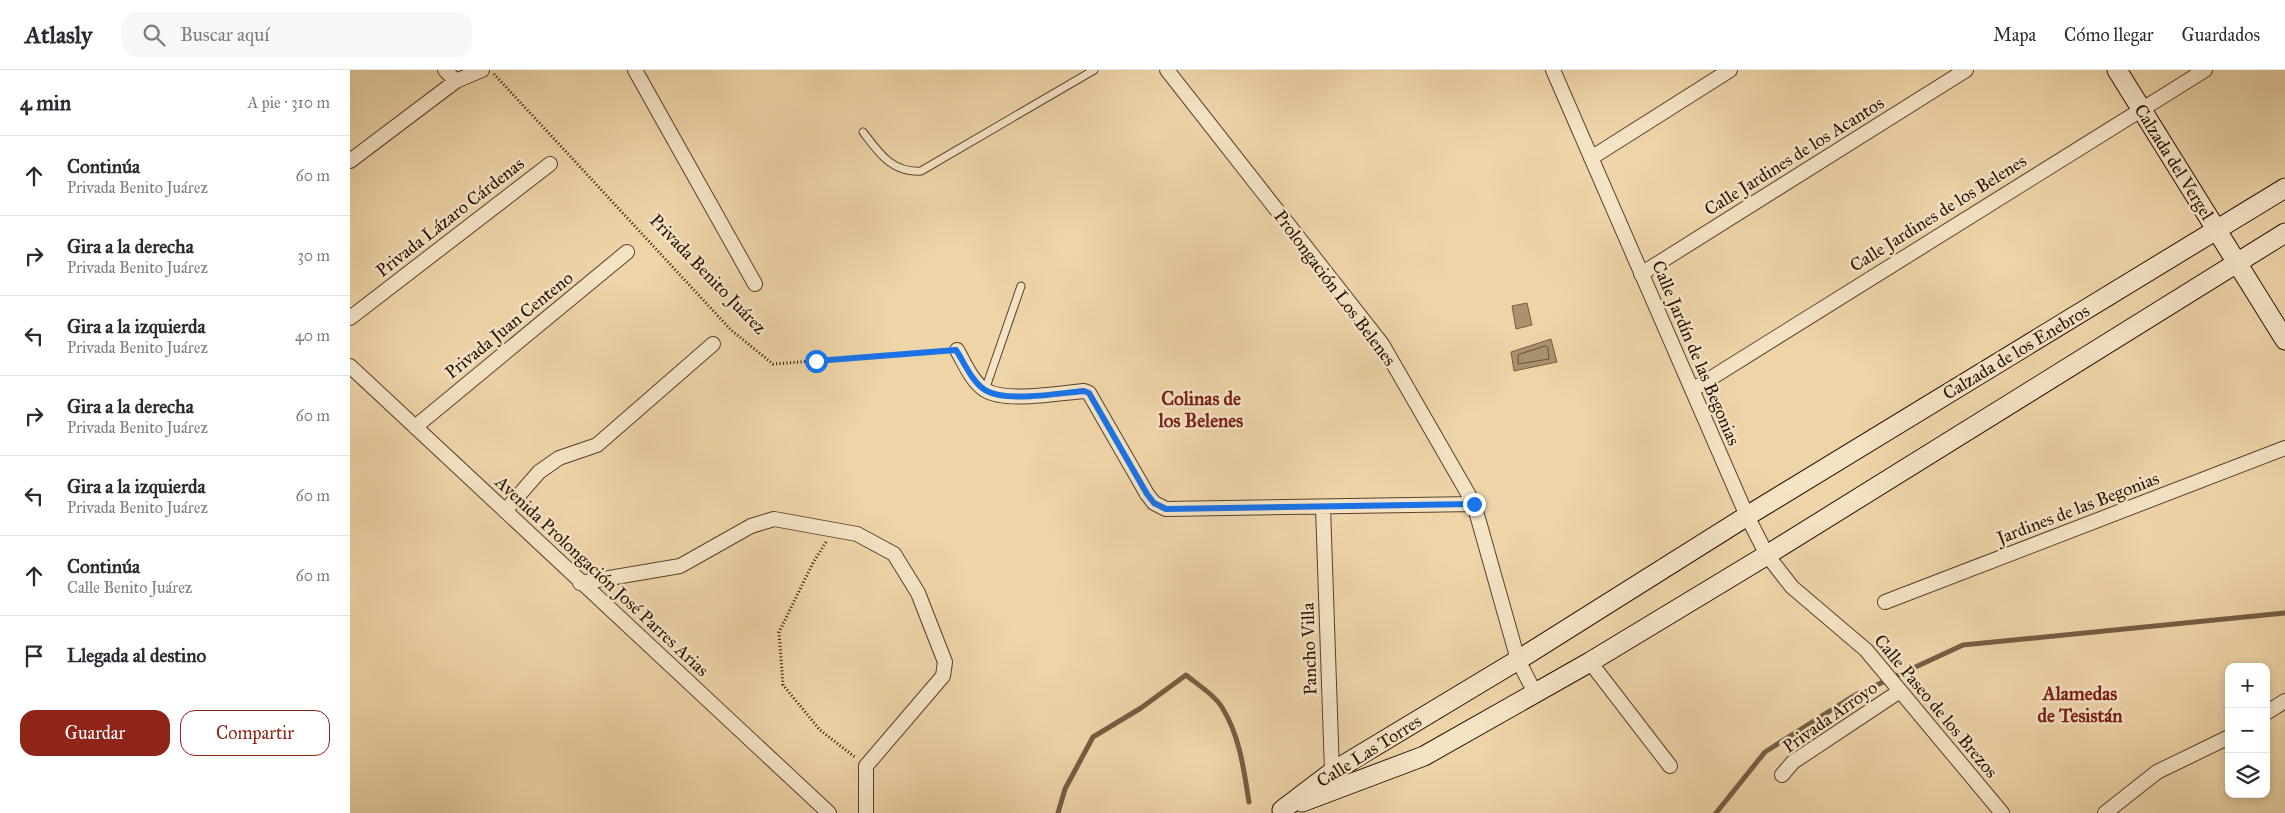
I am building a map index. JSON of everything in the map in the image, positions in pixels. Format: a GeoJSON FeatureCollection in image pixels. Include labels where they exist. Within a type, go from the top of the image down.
{"type":"FeatureCollection","features":[{"type":"Feature","properties":{"kind":"main road","name":"Calzada del Vergel"},"geometry":{"type":"LineString","coordinates":[[2117,70],[2285,340]]}},
{"type":"Feature","properties":{"kind":"main road","name":"Calzada de los Enebros"},"geometry":{"type":"LineString","coordinates":[[1746,516],[2285,188]]}},
{"type":"Feature","properties":{"kind":"main road"},"geometry":{"type":"LineString","coordinates":[[1767,555],[2285,234]]}},
{"type":"Feature","properties":{"kind":"main road","name":"Calle Las Torres"},"geometry":{"type":"LineString","coordinates":[[1279,811],[1335,780],[1518,660],[1746,516]]}},
{"type":"Feature","properties":{"kind":"main road","name":"Calle Las Torres"},"geometry":{"type":"LineString","coordinates":[[1335,780],[1424,756],[1590,662],[1767,555]]}},
{"type":"Feature","properties":{"kind":"street"},"geometry":{"type":"LineString","coordinates":[[444,70],[456,81]]}},
{"type":"Feature","properties":{"kind":"street"},"geometry":{"type":"LineString","coordinates":[[350,161],[456,81],[482,70]]}},
{"type":"Feature","properties":{"kind":"street"},"geometry":{"type":"LineString","coordinates":[[635,70],[755,284]]}},
{"type":"Feature","properties":{"kind":"street","name":"Prolongación Los Belenes"},"geometry":{"type":"LineString","coordinates":[[1166,70],[1382,344],[1474,504],[1518,660],[1535,693]]}},
{"type":"Feature","properties":{"kind":"street","name":"Calle Jardín de las Begonias"},"geometry":{"type":"LineString","coordinates":[[1553,70],[1746,516],[1767,555],[1792,587],[1838,628]]}},
{"type":"Feature","properties":{"kind":"street"},"geometry":{"type":"LineString","coordinates":[[1591,158],[1730,70]]}},
{"type":"Feature","properties":{"kind":"street","name":"Calle Jardines de los Acantos"},"geometry":{"type":"LineString","coordinates":[[1641,274],[1966,70]]}},
{"type":"Feature","properties":{"kind":"street","name":"Calle Jardines de los Belenes"},"geometry":{"type":"LineString","coordinates":[[1692,390],[2141,108],[2205,70]]}},
{"type":"Feature","properties":{"kind":"street","name":"Privada Lázaro Cárdenas"},"geometry":{"type":"LineString","coordinates":[[350,318],[550,164]]}},
{"type":"Feature","properties":{"kind":"street","name":"Privada Juan Centeno"},"geometry":{"type":"LineString","coordinates":[[415,427],[628,252]]}},
{"type":"Feature","properties":{"kind":"street"},"geometry":{"type":"LineString","coordinates":[[504,511],[539,472],[559,458],[597,445],[713,344]]}},
{"type":"Feature","properties":{"kind":"street"},"geometry":{"type":"LineString","coordinates":[[956,350],[976,382],[985,390],[1002,397],[1084,391],[1089,393],[1147,494],[1154,503],[1166,509],[1474,504]]}},
{"type":"Feature","properties":{"kind":"street","name":"Avenida Prolongación José Parres Arias"},"geometry":{"type":"LineString","coordinates":[[350,366],[580,583],[829,813]]}},
{"type":"Feature","properties":{"kind":"street","name":"Jardines de las Begonias"},"geometry":{"type":"LineString","coordinates":[[1885,602],[2285,448]]}},
{"type":"Feature","properties":{"kind":"street","name":"Pancho Villa"},"geometry":{"type":"LineString","coordinates":[[1323,507],[1335,780]]}},
{"type":"Feature","properties":{"kind":"street"},"geometry":{"type":"LineString","coordinates":[[580,583],[680,566],[751,526],[774,519],[857,534],[894,554],[918,593],[945,662],[943,676],[866,766],[866,813]]}},
{"type":"Feature","properties":{"kind":"street","name":"Calle Paseo de los Brezos"},"geometry":{"type":"LineString","coordinates":[[1838,628],[1866,650],[2002,813]]}},
{"type":"Feature","properties":{"kind":"street"},"geometry":{"type":"LineString","coordinates":[[1590,662],[1670,766]]}},
{"type":"Feature","properties":{"kind":"street","name":"Privada Arroyo"},"geometry":{"type":"LineString","coordinates":[[1782,775],[1793,762],[1898,689]]}},
{"type":"Feature","properties":{"kind":"street"},"geometry":{"type":"LineString","coordinates":[[2270,710],[2285,701]]}},
{"type":"Feature","properties":{"kind":"street"},"geometry":{"type":"LineString","coordinates":[[2105,813],[2157,772],[2225,739]]}},
{"type":"Feature","properties":{"kind":"lane"},"geometry":{"type":"LineString","coordinates":[[863,132],[885,161],[911,172],[921,171],[1094,70]]}},
{"type":"Feature","properties":{"kind":"lane"},"geometry":{"type":"LineString","coordinates":[[985,390],[1021,286]]}},
{"type":"Feature","properties":{"kind":"path","name":"Privada Benito Juárez"},"geometry":{"type":"LineString","coordinates":[[490,70],[731,330],[773,364],[956,350]]}},
{"type":"Feature","properties":{"kind":"path"},"geometry":{"type":"LineString","coordinates":[[832,531],[813,563],[779,632],[783,686],[820,730],[866,766]]}},
{"type":"Feature","properties":{"kind":"water"},"geometry":{"type":"Polygon","coordinates":[[[1527,303],[1532,325],[1516,329],[1512,306],[1527,303]]]}},
{"type":"Feature","properties":{"kind":"water"},"geometry":{"type":"Polygon","coordinates":[[[1551,339],[1557,362],[1514,371],[1511,352],[1551,339]]]}},
{"type":"Feature","properties":{"kind":"waterway"},"geometry":{"type":"LineString","coordinates":[[1716,813],[1765,752],[1855,695],[1963,645],[2285,613]]}},
{"type":"Feature","properties":{"kind":"waterway"},"geometry":{"type":"LineString","coordinates":[[1058,813],[1065,789],[1093,737],[1141,708],[1186,675],[1220,704],[1229,720],[1240,754],[1249,802]]}},
{"type":"Feature","properties":{"kind":"district","name":"Colinas de los Belenes"},"geometry":{"type":"Point","coordinates":[1201,409]}},
{"type":"Feature","properties":{"kind":"district","name":"Alamedas de Tesistán"},"geometry":{"type":"Point","coordinates":[2080,704]}},
{"type":"Feature","properties":{"kind":"route"},"geometry":{"type":"LineString","coordinates":[[816,361],[956,350],[976,382],[985,390],[1002,397],[1084,391],[1089,393],[1147,494],[1154,503],[1166,509],[1474,504]]}}]}
